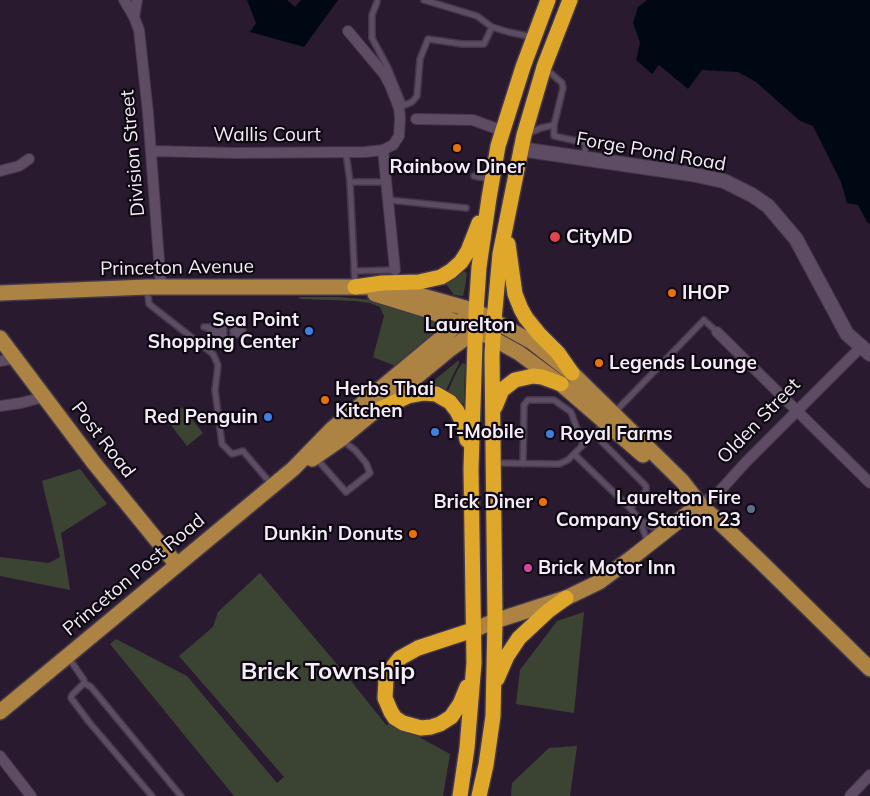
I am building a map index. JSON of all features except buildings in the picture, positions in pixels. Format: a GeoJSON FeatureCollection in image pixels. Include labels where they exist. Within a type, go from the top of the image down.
{"type":"FeatureCollection","features":[{"type":"Feature","properties":{"kind":"highway"},"geometry":{"type":"LineString","coordinates":[[460,796],[467,748],[474,664],[471,469],[479,267],[492,179],[503,131],[548,0]]}},
{"type":"Feature","properties":{"kind":"highway"},"geometry":{"type":"LineString","coordinates":[[479,796],[486,765],[493,716],[495,620],[492,338],[500,254],[522,142],[544,67],[570,0]]}},
{"type":"Feature","properties":{"kind":"highway"},"geometry":{"type":"LineString","coordinates":[[355,287],[382,283],[431,280],[451,271],[461,262],[468,251],[489,198]]}},
{"type":"Feature","properties":{"kind":"highway"},"geometry":{"type":"LineString","coordinates":[[505,226],[512,278],[521,308],[526,318],[558,352],[572,373]]}},
{"type":"Feature","properties":{"kind":"highway"},"geometry":{"type":"LineString","coordinates":[[493,415],[502,390],[515,380],[533,376],[542,377],[561,384]]}},
{"type":"Feature","properties":{"kind":"highway"},"geometry":{"type":"LineString","coordinates":[[372,413],[408,396],[424,393],[436,394],[444,398],[457,411],[464,424],[471,469]]}},
{"type":"Feature","properties":{"kind":"highway"},"geometry":{"type":"LineString","coordinates":[[493,690],[507,656],[519,638],[531,625],[566,598]]}},
{"type":"Feature","properties":{"kind":"highway"},"geometry":{"type":"LineString","coordinates":[[474,630],[418,648],[400,658],[386,678],[385,698],[391,712],[395,718],[413,726],[431,727],[440,724],[451,717],[460,704],[474,664]]}},
{"type":"Feature","properties":{"kind":"main road","name":"Princeton Avenue"},"geometry":{"type":"LineString","coordinates":[[0,293],[154,287],[355,287],[399,290],[476,311],[532,342],[572,373],[610,418]]}},
{"type":"Feature","properties":{"kind":"main road","name":"Princeton Avenue"},"geometry":{"type":"LineString","coordinates":[[355,287],[427,310],[492,338],[519,353],[610,418]]}},
{"type":"Feature","properties":{"kind":"main road","name":"Princeton Post Road"},"geometry":{"type":"LineString","coordinates":[[0,712],[273,486],[293,469],[332,429],[458,323],[476,311]]}},
{"type":"Feature","properties":{"kind":"main road","name":"Princeton Post Road"},"geometry":{"type":"LineString","coordinates":[[293,469],[341,439],[449,350],[494,320]]}},
{"type":"Feature","properties":{"kind":"main road","name":"Post Road"},"geometry":{"type":"LineString","coordinates":[[0,338],[94,463],[177,565]]}},
{"type":"Feature","properties":{"kind":"main road"},"geometry":{"type":"LineString","coordinates":[[610,418],[687,486],[700,504],[870,669]]}},
{"type":"Feature","properties":{"kind":"main road","name":"Olden Street"},"geometry":{"type":"LineString","coordinates":[[474,630],[495,620],[566,598],[599,582],[700,504]]}},
{"type":"Feature","properties":{"kind":"street","name":"Division Street"},"geometry":{"type":"LineString","coordinates":[[124,0],[139,30],[151,151],[154,287]]}},
{"type":"Feature","properties":{"kind":"street","name":"Division Street"},"geometry":{"type":"LineString","coordinates":[[134,17],[136,0]]}},
{"type":"Feature","properties":{"kind":"street"},"geometry":{"type":"LineString","coordinates":[[348,31],[384,74],[399,108],[399,136],[393,145],[384,150],[395,270]]}},
{"type":"Feature","properties":{"kind":"street"},"geometry":{"type":"LineString","coordinates":[[416,119],[437,121],[473,120],[503,131]]}},
{"type":"Feature","properties":{"kind":"street","name":"Forge Pond Road"},"geometry":{"type":"LineString","coordinates":[[522,142],[584,158],[691,174],[724,181],[768,206],[796,238],[847,334],[865,351]]}},
{"type":"Feature","properties":{"kind":"street","name":"Wallis Court"},"geometry":{"type":"LineString","coordinates":[[151,151],[346,152],[384,150]]}},
{"type":"Feature","properties":{"kind":"street"},"geometry":{"type":"LineString","coordinates":[[0,171],[19,166],[29,159]]}},
{"type":"Feature","properties":{"kind":"street"},"geometry":{"type":"LineString","coordinates":[[717,332],[870,483]]}},
{"type":"Feature","properties":{"kind":"street","name":"Olden Street"},"geometry":{"type":"LineString","coordinates":[[700,504],[717,494],[746,462],[797,412],[865,351]]}},
{"type":"Feature","properties":{"kind":"street"},"geometry":{"type":"LineString","coordinates":[[0,361],[15,358]]}},
{"type":"Feature","properties":{"kind":"street"},"geometry":{"type":"LineString","coordinates":[[0,406],[44,397]]}},
{"type":"Feature","properties":{"kind":"street"},"geometry":{"type":"LineString","coordinates":[[0,756],[31,796]]}},
{"type":"Feature","properties":{"kind":"street"},"geometry":{"type":"LineString","coordinates":[[850,796],[870,775]]}},
{"type":"Feature","properties":{"kind":"lane"},"geometry":{"type":"LineString","coordinates":[[384,0],[377,1],[372,15],[372,38],[405,105],[412,102],[417,96],[420,59],[428,39],[462,44],[484,44],[492,27]]}},
{"type":"Feature","properties":{"kind":"lane"},"geometry":{"type":"LineString","coordinates":[[424,0],[477,16],[492,27],[534,38]]}},
{"type":"Feature","properties":{"kind":"lane"},"geometry":{"type":"LineString","coordinates":[[544,67],[562,83],[563,88],[554,125],[554,136],[586,143],[584,158]]}},
{"type":"Feature","properties":{"kind":"lane"},"geometry":{"type":"LineString","coordinates":[[522,142],[541,128],[554,125]]}},
{"type":"Feature","properties":{"kind":"lane"},"geometry":{"type":"LineString","coordinates":[[346,152],[350,182],[355,287]]}},
{"type":"Feature","properties":{"kind":"lane"},"geometry":{"type":"LineString","coordinates":[[474,176],[492,179]]}},
{"type":"Feature","properties":{"kind":"lane"},"geometry":{"type":"LineString","coordinates":[[350,182],[387,182]]}},
{"type":"Feature","properties":{"kind":"lane"},"geometry":{"type":"LineString","coordinates":[[389,200],[466,208]]}},
{"type":"Feature","properties":{"kind":"lane"},"geometry":{"type":"LineString","coordinates":[[354,271],[395,270]]}},
{"type":"Feature","properties":{"kind":"lane"},"geometry":{"type":"LineString","coordinates":[[154,287],[149,304],[213,354],[218,366],[215,390],[222,444],[232,454],[243,451],[273,486]]}},
{"type":"Feature","properties":{"kind":"lane"},"geometry":{"type":"LineString","coordinates":[[493,463],[559,464],[568,460],[704,320],[717,332]]}},
{"type":"Feature","properties":{"kind":"lane"},"geometry":{"type":"LineString","coordinates":[[204,327],[224,331]]}},
{"type":"Feature","properties":{"kind":"lane"},"geometry":{"type":"LineString","coordinates":[[233,331],[242,330]]}},
{"type":"Feature","properties":{"kind":"lane"},"geometry":{"type":"LineString","coordinates":[[209,331],[224,331]]}},
{"type":"Feature","properties":{"kind":"lane"},"geometry":{"type":"LineString","coordinates":[[214,335],[224,331]]}},
{"type":"Feature","properties":{"kind":"lane"},"geometry":{"type":"LineString","coordinates":[[523,464],[524,405],[528,400],[554,400],[571,412],[583,445]]}},
{"type":"Feature","properties":{"kind":"lane"},"geometry":{"type":"LineString","coordinates":[[594,434],[612,456],[646,486],[646,491],[630,508]]}},
{"type":"Feature","properties":{"kind":"lane"},"geometry":{"type":"LineString","coordinates":[[315,457],[346,492],[370,473],[366,463],[355,450],[350,448],[341,439]]}},
{"type":"Feature","properties":{"kind":"lane"},"geometry":{"type":"LineString","coordinates":[[574,454],[630,508],[640,520],[649,544]]}},
{"type":"Feature","properties":{"kind":"lane"},"geometry":{"type":"LineString","coordinates":[[595,474],[600,468]]}},
{"type":"Feature","properties":{"kind":"lane"},"geometry":{"type":"LineString","coordinates":[[605,484],[610,478]]}},
{"type":"Feature","properties":{"kind":"lane"},"geometry":{"type":"LineString","coordinates":[[616,495],[622,489]]}},
{"type":"Feature","properties":{"kind":"lane"},"geometry":{"type":"LineString","coordinates":[[640,520],[666,530]]}},
{"type":"Feature","properties":{"kind":"lane"},"geometry":{"type":"LineString","coordinates":[[68,657],[83,676],[84,684]]}},
{"type":"Feature","properties":{"kind":"lane"},"geometry":{"type":"LineString","coordinates":[[84,684],[71,698],[152,796]]}},
{"type":"Feature","properties":{"kind":"lane"},"geometry":{"type":"LineString","coordinates":[[84,684],[91,687],[181,796]]}},
{"type":"Feature","properties":{"kind":"green space"},"geometry":{"type":"Polygon","coordinates":[[[461,270],[467,273],[463,296],[454,295],[444,281],[461,270]]]}},
{"type":"Feature","properties":{"kind":"green space"},"geometry":{"type":"Polygon","coordinates":[[[298,297],[339,297],[372,300],[399,310],[434,319],[442,325],[433,335],[395,366],[373,357],[384,316],[380,307],[370,303],[355,301],[301,299],[298,297]]]}},
{"type":"Feature","properties":{"kind":"green space"},"geometry":{"type":"Polygon","coordinates":[[[459,360],[445,392],[434,388],[432,382],[459,360]]]}},
{"type":"Feature","properties":{"kind":"green space"},"geometry":{"type":"Polygon","coordinates":[[[463,363],[465,364],[464,403],[460,405],[447,393],[458,369],[463,363]]]}},
{"type":"Feature","properties":{"kind":"green space"},"geometry":{"type":"Polygon","coordinates":[[[182,407],[203,433],[187,446],[167,420],[182,407]]]}},
{"type":"Feature","properties":{"kind":"green space"},"geometry":{"type":"Polygon","coordinates":[[[80,469],[107,504],[61,533],[70,590],[0,576],[0,557],[49,563],[60,557],[42,481],[80,469]]]}},
{"type":"Feature","properties":{"kind":"green space"},"geometry":{"type":"Polygon","coordinates":[[[260,573],[387,726],[390,721],[450,754],[443,796],[234,796],[110,644],[116,639],[187,676],[277,783],[284,777],[179,656],[213,627],[218,612],[260,573]]]}},
{"type":"Feature","properties":{"kind":"green space"},"geometry":{"type":"Polygon","coordinates":[[[584,612],[574,713],[516,704],[520,670],[557,621],[584,612]]]}},
{"type":"Feature","properties":{"kind":"green space"},"geometry":{"type":"Polygon","coordinates":[[[577,746],[570,796],[511,796],[512,783],[549,748],[577,746]]]}},
{"type":"Feature","properties":{"kind":"shaded area"},"geometry":{"type":"Polygon","coordinates":[[[247,0],[287,0],[295,7],[301,0],[338,0],[304,47],[250,32],[256,23],[247,0]]]}},
{"type":"Feature","properties":{"kind":"shaded area"},"geometry":{"type":"Polygon","coordinates":[[[647,0],[870,0],[870,224],[858,205],[847,203],[841,182],[813,126],[800,121],[756,82],[738,72],[702,70],[688,89],[659,65],[652,74],[636,60],[640,43],[633,23],[638,7],[647,0]]]}},
{"type":"Feature","properties":{"kind":"place","name":"Rainbow Diner"},"geometry":{"type":"Point","coordinates":[457,148]}},
{"type":"Feature","properties":{"kind":"place","name":"CityMD"},"geometry":{"type":"Point","coordinates":[555,237]}},
{"type":"Feature","properties":{"kind":"place","name":"IHOP"},"geometry":{"type":"Point","coordinates":[672,293]}},
{"type":"Feature","properties":{"kind":"place","name":"Sea Point Shopping Center"},"geometry":{"type":"Point","coordinates":[309,331]}},
{"type":"Feature","properties":{"kind":"place","name":"Legends Lounge"},"geometry":{"type":"Point","coordinates":[599,363]}},
{"type":"Feature","properties":{"kind":"place","name":"Herbs Thai Kitchen"},"geometry":{"type":"Point","coordinates":[325,400]}},
{"type":"Feature","properties":{"kind":"place","name":"Red Penguin"},"geometry":{"type":"Point","coordinates":[268,417]}},
{"type":"Feature","properties":{"kind":"place","name":"T-Mobile"},"geometry":{"type":"Point","coordinates":[435,432]}},
{"type":"Feature","properties":{"kind":"place","name":"Royal Farms"},"geometry":{"type":"Point","coordinates":[550,434]}},
{"type":"Feature","properties":{"kind":"place","name":"Brick Diner"},"geometry":{"type":"Point","coordinates":[543,502]}},
{"type":"Feature","properties":{"kind":"place","name":"Laurelton Fire Company Station 23"},"geometry":{"type":"Point","coordinates":[751,509]}},
{"type":"Feature","properties":{"kind":"place","name":"Dunkin' Donuts"},"geometry":{"type":"Point","coordinates":[413,534]}},
{"type":"Feature","properties":{"kind":"place","name":"Brick Motor Inn"},"geometry":{"type":"Point","coordinates":[528,568]}},
{"type":"Feature","properties":{"kind":"district","name":"Laurelton"},"geometry":{"type":"Point","coordinates":[470,325]}},
{"type":"Feature","properties":{"kind":"district","name":"Brick Township"},"geometry":{"type":"Point","coordinates":[328,672]}}]}
